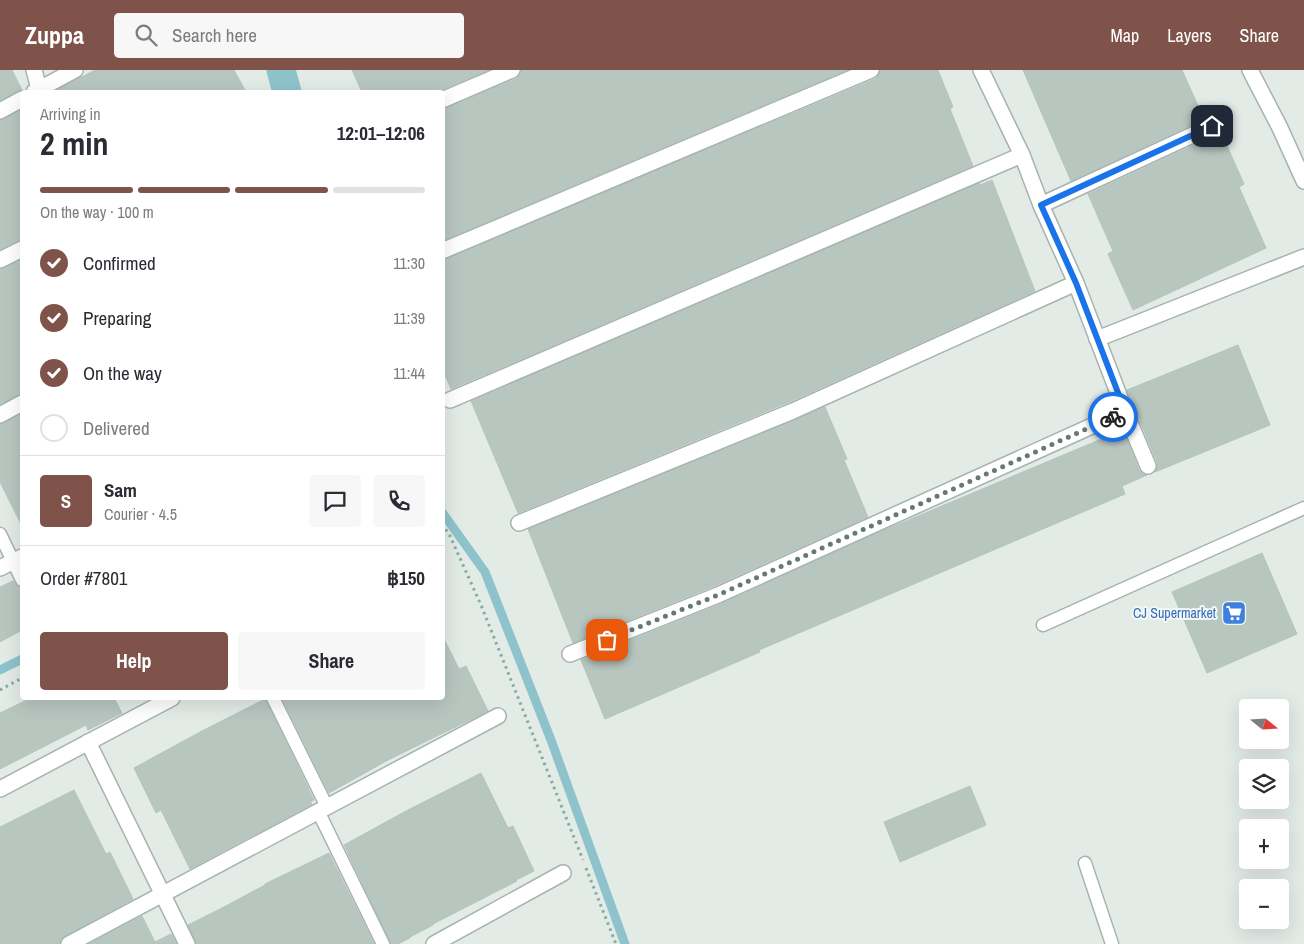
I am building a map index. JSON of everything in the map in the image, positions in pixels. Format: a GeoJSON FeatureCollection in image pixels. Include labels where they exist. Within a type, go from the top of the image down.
{"type":"FeatureCollection","features":[{"type":"Feature","properties":{"kind":"street"},"geometry":{"type":"LineString","coordinates":[[34,70],[37,90]]}},
{"type":"Feature","properties":{"kind":"street"},"geometry":{"type":"LineString","coordinates":[[39,90],[75,70]]}},
{"type":"Feature","properties":{"kind":"street"},"geometry":{"type":"LineString","coordinates":[[445,99],[512,70]]}},
{"type":"Feature","properties":{"kind":"street"},"geometry":{"type":"LineString","coordinates":[[445,250],[871,70]]}},
{"type":"Feature","properties":{"kind":"street"},"geometry":{"type":"LineString","coordinates":[[1250,70],[1280,128],[1304,181]]}},
{"type":"Feature","properties":{"kind":"street"},"geometry":{"type":"LineString","coordinates":[[985,71],[1076,283],[1148,466]]}},
{"type":"Feature","properties":{"kind":"street"},"geometry":{"type":"LineString","coordinates":[[0,111],[20,100]]}},
{"type":"Feature","properties":{"kind":"street"},"geometry":{"type":"LineString","coordinates":[[1041,205],[1212,126]]}},
{"type":"Feature","properties":{"kind":"street"},"geometry":{"type":"LineString","coordinates":[[450,400],[1022,155]]}},
{"type":"Feature","properties":{"kind":"street"},"geometry":{"type":"LineString","coordinates":[[0,260],[20,250]]}},
{"type":"Feature","properties":{"kind":"street"},"geometry":{"type":"LineString","coordinates":[[1097,338],[1304,257]]}},
{"type":"Feature","properties":{"kind":"street"},"geometry":{"type":"LineString","coordinates":[[519,523],[793,411],[1076,283]]}},
{"type":"Feature","properties":{"kind":"street"},"geometry":{"type":"LineString","coordinates":[[0,415],[20,404]]}},
{"type":"Feature","properties":{"kind":"street"},"geometry":{"type":"LineString","coordinates":[[570,654],[718,595],[1125,411]]}},
{"type":"Feature","properties":{"kind":"street"},"geometry":{"type":"LineString","coordinates":[[0,789],[168,700]]}},
{"type":"Feature","properties":{"kind":"street"},"geometry":{"type":"LineString","coordinates":[[69,944],[498,716]]}},
{"type":"Feature","properties":{"kind":"street"},"geometry":{"type":"LineString","coordinates":[[88,742],[187,944]]}},
{"type":"Feature","properties":{"kind":"street"},"geometry":{"type":"LineString","coordinates":[[434,944],[563,873]]}},
{"type":"Feature","properties":{"kind":"lane"},"geometry":{"type":"LineString","coordinates":[[1043,625],[1304,508]]}},
{"type":"Feature","properties":{"kind":"lane"},"geometry":{"type":"LineString","coordinates":[[0,534],[20,576]]}},
{"type":"Feature","properties":{"kind":"lane"},"geometry":{"type":"LineString","coordinates":[[274,700],[383,944]]}},
{"type":"Feature","properties":{"kind":"lane"},"geometry":{"type":"LineString","coordinates":[[1085,863],[1112,944]]}},
{"type":"Feature","properties":{"kind":"path"},"geometry":{"type":"LineString","coordinates":[[445,528],[480,605],[616,944]]}},
{"type":"Feature","properties":{"kind":"path"},"geometry":{"type":"LineString","coordinates":[[0,690],[20,679]]}},
{"type":"Feature","properties":{"kind":"building"},"geometry":{"type":"Polygon","coordinates":[[[0,70],[12,70],[22,90],[0,100],[0,70]]]}},
{"type":"Feature","properties":{"kind":"building"},"geometry":{"type":"Polygon","coordinates":[[[95,70],[234,70],[245,90],[57,90],[95,70]]]}},
{"type":"Feature","properties":{"kind":"building"},"geometry":{"type":"Polygon","coordinates":[[[352,70],[488,70],[442,90],[361,90],[352,70]]]}},
{"type":"Feature","properties":{"kind":"building"},"geometry":{"type":"Polygon","coordinates":[[[521,70],[847,70],[445,240],[445,108],[516,79],[520,75],[521,70]]]}},
{"type":"Feature","properties":{"kind":"building"},"geometry":{"type":"Polygon","coordinates":[[[880,70],[938,70],[953,107],[950,109],[973,166],[451,389],[445,375],[445,259],[875,79],[879,75],[880,70]]]}},
{"type":"Feature","properties":{"kind":"building"},"geometry":{"type":"Polygon","coordinates":[[[1023,70],[1182,70],[1204,119],[1071,181],[1023,70]]]}},
{"type":"Feature","properties":{"kind":"building"},"geometry":{"type":"Polygon","coordinates":[[[20,110],[20,241],[0,250],[0,120],[20,110]]]}},
{"type":"Feature","properties":{"kind":"building"},"geometry":{"type":"Polygon","coordinates":[[[1220,130],[1244,184],[1239,187],[1266,248],[1133,310],[1108,254],[1113,251],[1088,194],[1216,135],[1220,130]]]}},
{"type":"Feature","properties":{"kind":"building"},"geometry":{"type":"Polygon","coordinates":[[[992,180],[1035,291],[789,402],[518,513],[471,401],[979,183],[980,185],[992,180]]]}},
{"type":"Feature","properties":{"kind":"building"},"geometry":{"type":"Polygon","coordinates":[[[20,260],[20,395],[0,404],[0,269],[20,260]]]}},
{"type":"Feature","properties":{"kind":"building"},"geometry":{"type":"Polygon","coordinates":[[[1238,345],[1270,425],[1155,472],[1157,462],[1127,390],[1238,345]]]}},
{"type":"Feature","properties":{"kind":"building"},"geometry":{"type":"Polygon","coordinates":[[[825,407],[847,459],[844,460],[868,517],[714,586],[573,643],[528,529],[825,407]]]}},
{"type":"Feature","properties":{"kind":"building"},"geometry":{"type":"Polygon","coordinates":[[[20,414],[20,522],[0,482],[0,424],[20,414]]]}},
{"type":"Feature","properties":{"kind":"building"},"geometry":{"type":"Polygon","coordinates":[[[1123,430],[1139,470],[1147,475],[1122,486],[1125,494],[759,650],[760,652],[605,719],[581,660],[721,604],[875,534],[1123,430]]]}},
{"type":"Feature","properties":{"kind":"building","name":"CJ Supermarket"},"geometry":{"type":"Polygon","coordinates":[[[1262,553],[1297,634],[1207,673],[1172,592],[1262,553]]]}},
{"type":"Feature","properties":{"kind":"building"},"geometry":{"type":"Polygon","coordinates":[[[13,581],[20,587],[20,631],[0,642],[0,587],[13,581]]]}},
{"type":"Feature","properties":{"kind":"building"},"geometry":{"type":"Polygon","coordinates":[[[445,641],[459,669],[466,666],[488,711],[388,760],[329,793],[283,700],[445,700],[445,641]]]}},
{"type":"Feature","properties":{"kind":"building"},"geometry":{"type":"Polygon","coordinates":[[[27,700],[115,700],[122,713],[88,730],[86,725],[0,769],[0,713],[27,700]]]}},
{"type":"Feature","properties":{"kind":"building"},"geometry":{"type":"Polygon","coordinates":[[[265,700],[314,800],[310,802],[312,804],[190,869],[161,810],[156,813],[134,768],[200,732],[265,700]]]}},
{"type":"Feature","properties":{"kind":"building"},"geometry":{"type":"Polygon","coordinates":[[[481,773],[508,828],[513,826],[534,871],[410,938],[398,944],[391,944],[344,845],[481,773]]]}},
{"type":"Feature","properties":{"kind":"building"},"geometry":{"type":"Polygon","coordinates":[[[970,786],[986,825],[900,862],[884,822],[970,786]]]}},
{"type":"Feature","properties":{"kind":"building"},"geometry":{"type":"Polygon","coordinates":[[[74,790],[106,854],[110,852],[133,899],[65,936],[61,939],[60,944],[0,944],[0,827],[74,790]]]}},
{"type":"Feature","properties":{"kind":"building"},"geometry":{"type":"Polygon","coordinates":[[[329,853],[374,944],[196,944],[188,925],[329,853]]]}},
{"type":"Feature","properties":{"kind":"building"},"geometry":{"type":"Polygon","coordinates":[[[142,916],[155,942],[171,934],[177,944],[89,944],[142,916]]]}},
{"type":"Feature","properties":{"kind":"waterway"},"geometry":{"type":"LineString","coordinates":[[281,70],[286,90]]}},
{"type":"Feature","properties":{"kind":"waterway"},"geometry":{"type":"LineString","coordinates":[[445,516],[485,572],[551,740],[625,944]]}},
{"type":"Feature","properties":{"kind":"waterway"},"geometry":{"type":"LineString","coordinates":[[0,670],[20,660]]}},
{"type":"Feature","properties":{"kind":"way so far"},"geometry":{"type":"LineString","coordinates":[[607,640],[718,595],[1113,417]]}},
{"type":"Feature","properties":{"kind":"place","name":"CJ Supermarket"},"geometry":{"type":"Point","coordinates":[1234,613]}},
{"type":"Feature","properties":{"kind":"route"},"geometry":{"type":"LineString","coordinates":[[1113,417],[1125,411],[1076,283],[1041,205],[1212,126]]}}]}
